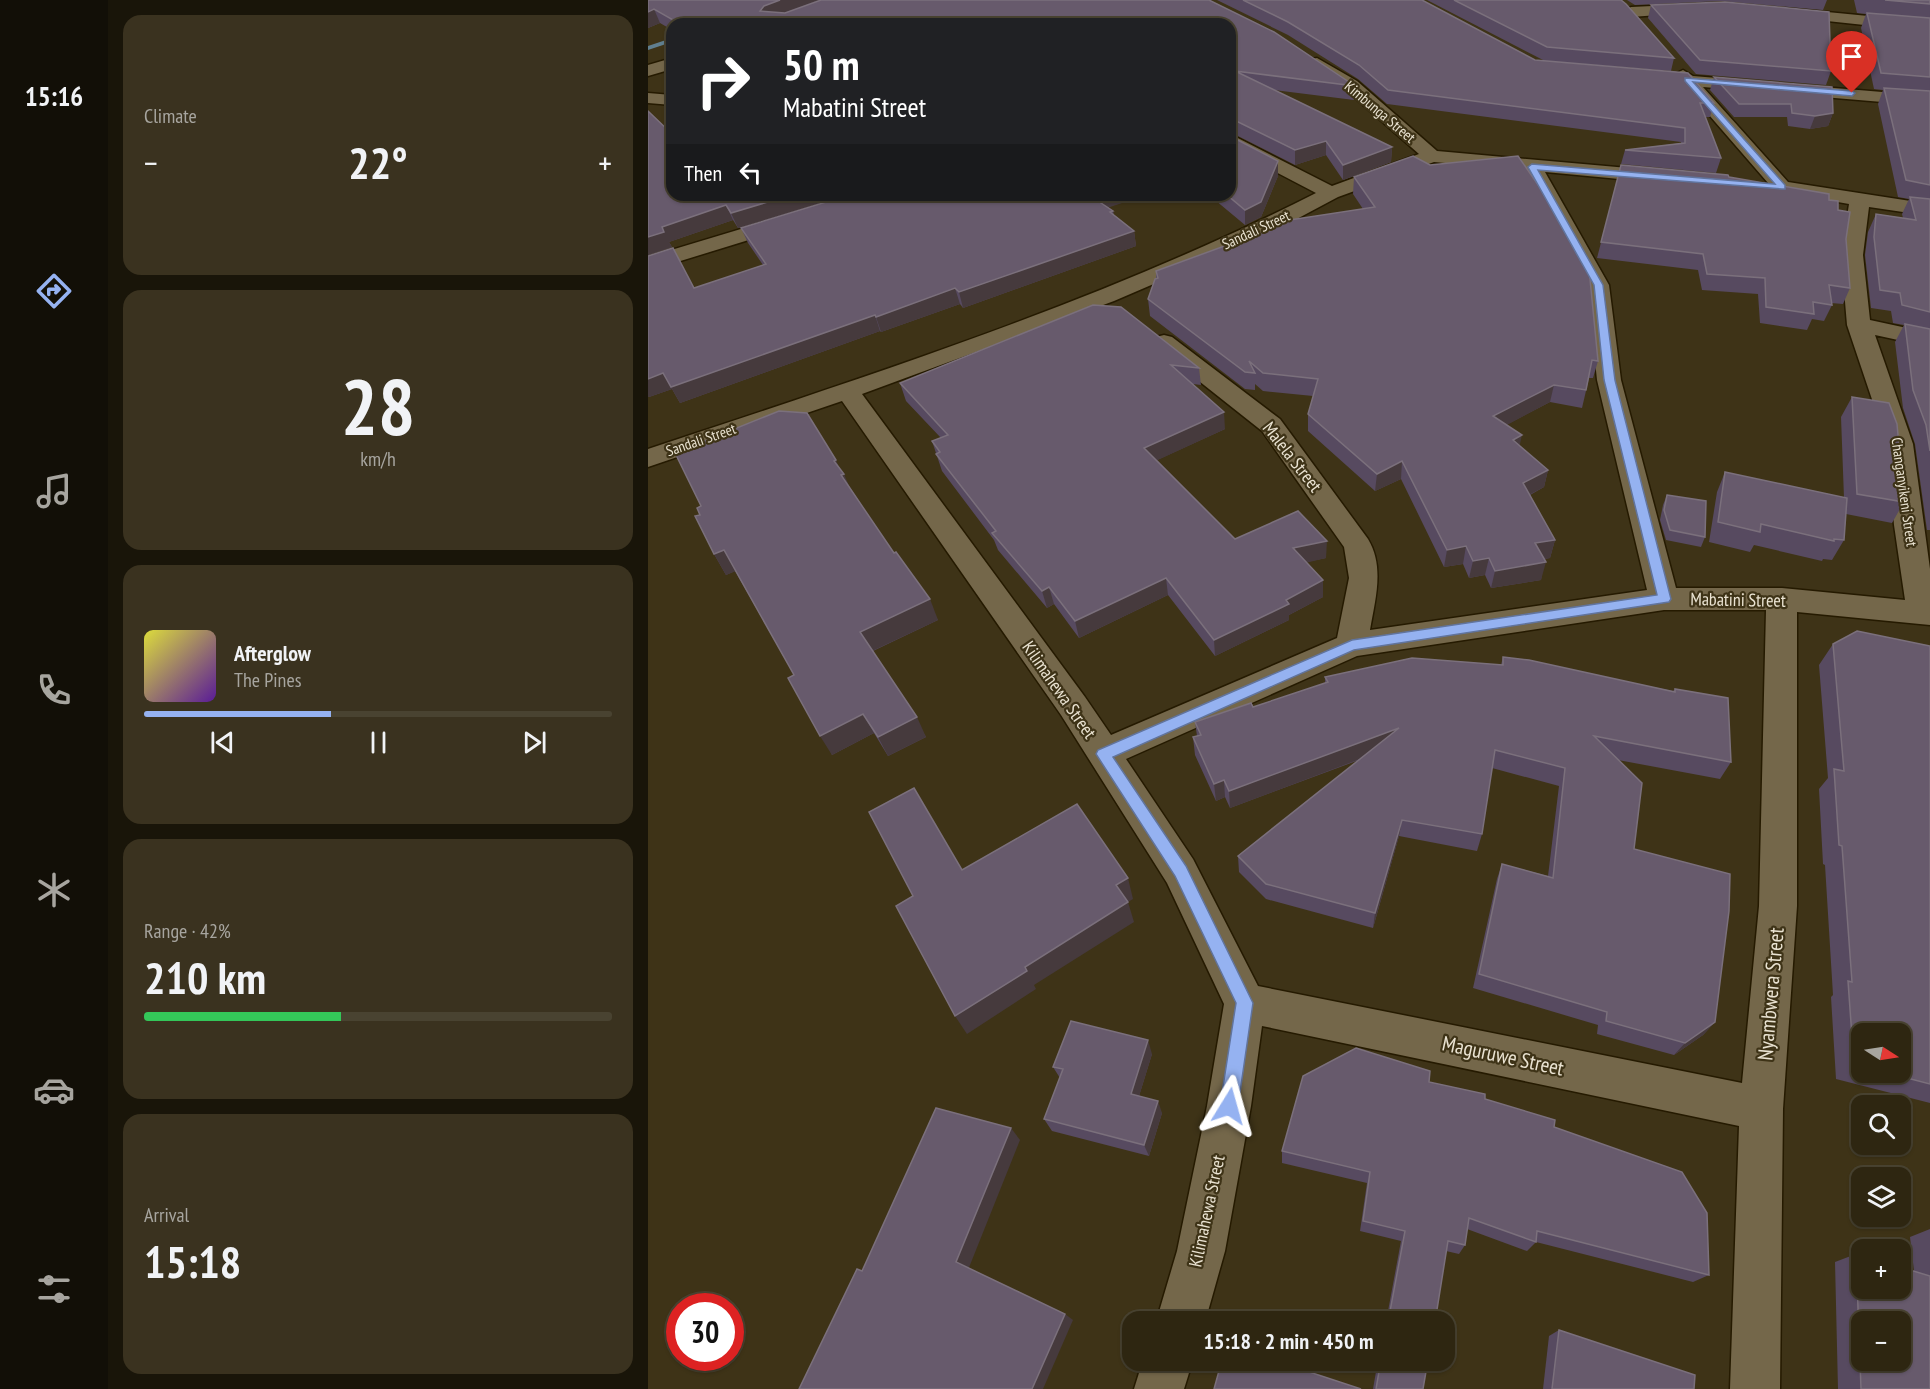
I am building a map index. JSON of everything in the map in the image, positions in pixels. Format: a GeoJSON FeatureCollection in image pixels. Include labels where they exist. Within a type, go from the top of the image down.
{"type":"FeatureCollection","features":[{"type":"Feature","properties":{"kind":"street"},"geometry":{"type":"LineString","coordinates":[[1612,0],[1631,12],[1646,30]]}},
{"type":"Feature","properties":{"kind":"street"},"geometry":{"type":"LineString","coordinates":[[1631,12],[1709,8]]}},
{"type":"Feature","properties":{"kind":"street"},"geometry":{"type":"LineString","coordinates":[[1767,11],[1930,27]]}},
{"type":"Feature","properties":{"kind":"street","name":"Kimbunga Street"},"geometry":{"type":"LineString","coordinates":[[1301,53],[1351,85],[1432,156]]}},
{"type":"Feature","properties":{"kind":"street"},"geometry":{"type":"LineString","coordinates":[[1674,64],[1782,187]]}},
{"type":"Feature","properties":{"kind":"street"},"geometry":{"type":"LineString","coordinates":[[648,71],[666,65]]}},
{"type":"Feature","properties":{"kind":"street"},"geometry":{"type":"LineString","coordinates":[[1628,76],[1687,79],[1930,101]]}},
{"type":"Feature","properties":{"kind":"street"},"geometry":{"type":"LineString","coordinates":[[648,98],[666,100]]}},
{"type":"Feature","properties":{"kind":"street"},"geometry":{"type":"LineString","coordinates":[[1236,143],[1331,193]]}},
{"type":"Feature","properties":{"kind":"street","name":"Sandali Street"},"geometry":{"type":"LineString","coordinates":[[648,458],[847,392],[1124,310],[1255,232],[1331,193],[1432,156],[1532,167],[1688,179]]}},
{"type":"Feature","properties":{"kind":"street"},"geometry":{"type":"LineString","coordinates":[[1532,167],[1598,285],[1610,380],[1664,599]]}},
{"type":"Feature","properties":{"kind":"street"},"geometry":{"type":"LineString","coordinates":[[1746,184],[1860,198],[1930,210]]}},
{"type":"Feature","properties":{"kind":"street","name":"Changanyikeni Street"},"geometry":{"type":"LineString","coordinates":[[1860,198],[1852,255],[1858,325],[1900,444],[1908,525],[1926,613]]}},
{"type":"Feature","properties":{"kind":"street"},"geometry":{"type":"LineString","coordinates":[[648,264],[847,201]]}},
{"type":"Feature","properties":{"kind":"street","name":"Malela Street"},"geometry":{"type":"LineString","coordinates":[[1124,310],[1271,425],[1358,546],[1364,578],[1352,645]]}},
{"type":"Feature","properties":{"kind":"street"},"geometry":{"type":"LineString","coordinates":[[1858,325],[1930,340]]}},
{"type":"Feature","properties":{"kind":"street","name":"Kilimahewa Street"},"geometry":{"type":"LineString","coordinates":[[847,392],[1073,706],[1180,871],[1245,1003],[1229,1106],[1201,1251],[1183,1311]]}},
{"type":"Feature","properties":{"kind":"street","name":"Mabatini Street"},"geometry":{"type":"LineString","coordinates":[[1103,754],[1352,645],[1664,599],[1782,599],[1926,613]]}},
{"type":"Feature","properties":{"kind":"street","name":"Nyambwera Street"},"geometry":{"type":"LineString","coordinates":[[1755,1389],[1761,1109],[1779,906],[1782,599]]}},
{"type":"Feature","properties":{"kind":"street","name":"Maguruwe Street"},"geometry":{"type":"LineString","coordinates":[[1245,1003],[1761,1109]]}},
{"type":"Feature","properties":{"kind":"street"},"geometry":{"type":"LineString","coordinates":[[1159,1389],[1165,1371]]}},
{"type":"Feature","properties":{"kind":"building"},"geometry":{"type":"Polygon","coordinates":[[[648,0],[780,0],[764,6],[760,11],[785,13],[821,0],[1209,0],[1274,32],[1355,86],[1236,71],[1236,18],[670,18],[654,9],[648,12],[648,0]]]}},
{"type":"Feature","properties":{"kind":"building"},"geometry":{"type":"Polygon","coordinates":[[[1243,0],[1422,0],[1535,60],[1688,73],[1714,103],[1700,103],[1721,158],[1625,150],[1685,143],[1685,128],[1388,90],[1359,65],[1288,22],[1243,0]]]}},
{"type":"Feature","properties":{"kind":"building"},"geometry":{"type":"Polygon","coordinates":[[[1454,0],[1621,0],[1674,58],[1547,47],[1454,0]]]}},
{"type":"Feature","properties":{"kind":"building"},"geometry":{"type":"Polygon","coordinates":[[[1885,0],[1930,0],[1930,4],[1885,0]]]}},
{"type":"Feature","properties":{"kind":"building"},"geometry":{"type":"Polygon","coordinates":[[[1725,2],[1829,12],[1831,71],[1700,60],[1651,5],[1725,2]]]}},
{"type":"Feature","properties":{"kind":"building"},"geometry":{"type":"Polygon","coordinates":[[[1867,13],[1930,18],[1930,77],[1881,73],[1867,13]]]}},
{"type":"Feature","properties":{"kind":"building"},"geometry":{"type":"Polygon","coordinates":[[[1236,71],[1392,147],[1343,165],[1326,141],[1295,150],[1236,121],[1236,71]]]}},
{"type":"Feature","properties":{"kind":"building"},"geometry":{"type":"Polygon","coordinates":[[[1714,77],[1832,87],[1833,113],[1815,116],[1792,113],[1791,104],[1739,104],[1714,77]]]}},
{"type":"Feature","properties":{"kind":"building"},"geometry":{"type":"Polygon","coordinates":[[[1884,88],[1930,91],[1930,185],[1906,180],[1884,88]]]}},
{"type":"Feature","properties":{"kind":"building"},"geometry":{"type":"Polygon","coordinates":[[[648,111],[666,128],[666,201],[771,201],[731,213],[726,205],[662,227],[664,232],[648,237],[648,111]]]}},
{"type":"Feature","properties":{"kind":"building"},"geometry":{"type":"Polygon","coordinates":[[[1236,139],[1278,161],[1261,202],[1245,210],[1234,201],[1236,139]]]}},
{"type":"Feature","properties":{"kind":"building"},"geometry":{"type":"Polygon","coordinates":[[[1413,156],[1430,165],[1518,156],[1559,215],[1589,269],[1598,361],[1592,360],[1586,390],[1554,385],[1493,416],[1522,435],[1513,440],[1548,470],[1523,483],[1555,540],[1535,543],[1546,562],[1495,571],[1489,558],[1473,561],[1466,546],[1447,550],[1402,461],[1377,474],[1308,414],[1318,379],[1263,373],[1249,361],[1255,373],[1245,372],[1148,299],[1155,279],[1158,278],[1156,271],[1271,229],[1264,224],[1375,207],[1354,177],[1413,156]]]}},
{"type":"Feature","properties":{"kind":"building"},"geometry":{"type":"Polygon","coordinates":[[[1621,165],[1728,175],[1829,194],[1829,200],[1838,201],[1838,210],[1850,212],[1846,239],[1850,288],[1829,285],[1832,305],[1813,302],[1814,314],[1766,307],[1765,278],[1707,274],[1703,254],[1601,242],[1621,165]]]}},
{"type":"Feature","properties":{"kind":"building"},"geometry":{"type":"Polygon","coordinates":[[[1910,197],[1930,199],[1930,312],[1902,305],[1900,293],[1880,290],[1874,237],[1876,214],[1916,220],[1910,197]]]}},
{"type":"Feature","properties":{"kind":"building"},"geometry":{"type":"Polygon","coordinates":[[[829,201],[1098,201],[1113,211],[1110,212],[1134,231],[959,292],[955,288],[671,387],[663,373],[648,379],[648,256],[673,248],[694,288],[766,264],[741,228],[829,201]]]}},
{"type":"Feature","properties":{"kind":"building"},"geometry":{"type":"Polygon","coordinates":[[[1093,305],[1121,307],[1199,368],[1171,365],[1224,412],[1144,448],[1235,539],[1298,511],[1327,541],[1293,548],[1323,580],[1286,600],[1289,604],[1214,640],[1166,578],[1075,621],[1049,587],[1042,591],[992,533],[996,531],[936,454],[940,452],[932,441],[948,435],[900,383],[1093,305]]]}},
{"type":"Feature","properties":{"kind":"building"},"geometry":{"type":"Polygon","coordinates":[[[1905,324],[1930,329],[1930,451],[1926,425],[1913,390],[1905,324]]]}},
{"type":"Feature","properties":{"kind":"building"},"geometry":{"type":"Polygon","coordinates":[[[1852,397],[1889,403],[1897,424],[1904,502],[1857,494],[1852,397]]]}},
{"type":"Feature","properties":{"kind":"building"},"geometry":{"type":"Polygon","coordinates":[[[779,411],[807,413],[836,460],[834,461],[844,474],[841,475],[894,553],[896,552],[930,599],[860,632],[917,717],[878,737],[863,714],[820,736],[788,678],[794,675],[724,550],[714,554],[695,516],[700,515],[697,508],[701,506],[675,453],[779,411]]]}},
{"type":"Feature","properties":{"kind":"building"},"geometry":{"type":"Polygon","coordinates":[[[1725,472],[1847,498],[1844,540],[1834,539],[1834,541],[1761,524],[1760,532],[1718,522],[1725,472]]]}},
{"type":"Feature","properties":{"kind":"building"},"geometry":{"type":"Polygon","coordinates":[[[1667,495],[1706,501],[1705,537],[1670,530],[1664,510],[1667,495]]]}},
{"type":"Feature","properties":{"kind":"building"},"geometry":{"type":"Polygon","coordinates":[[[1857,631],[1930,646],[1930,1084],[1911,1079],[1911,1023],[1851,1023],[1848,981],[1852,982],[1834,769],[1844,771],[1833,644],[1857,631]]]}},
{"type":"Feature","properties":{"kind":"building"},"geometry":{"type":"Polygon","coordinates":[[[1503,657],[1529,660],[1675,692],[1675,689],[1728,698],[1731,762],[1594,736],[1642,783],[1634,849],[1730,874],[1729,911],[1715,1022],[1685,1043],[1606,1021],[1607,1012],[1479,974],[1502,864],[1553,878],[1565,768],[1495,750],[1482,834],[1402,820],[1375,913],[1266,884],[1238,856],[1399,728],[1229,791],[1224,780],[1214,784],[1193,737],[1201,735],[1195,722],[1251,703],[1253,707],[1328,682],[1325,677],[1412,658],[1503,665],[1503,657]]]}},
{"type":"Feature","properties":{"kind":"building"},"geometry":{"type":"Polygon","coordinates":[[[914,788],[962,870],[1077,804],[1128,878],[1116,885],[1128,902],[1025,967],[1027,971],[955,1016],[896,906],[913,896],[869,812],[914,788]]]}},
{"type":"Feature","properties":{"kind":"building"},"geometry":{"type":"Polygon","coordinates":[[[1071,1021],[1148,1040],[1131,1094],[1158,1101],[1144,1145],[1044,1119],[1063,1069],[1053,1067],[1071,1021]]]}},
{"type":"Feature","properties":{"kind":"building"},"geometry":{"type":"Polygon","coordinates":[[[1356,1048],[1430,1071],[1429,1082],[1485,1094],[1485,1099],[1555,1120],[1554,1127],[1682,1172],[1707,1213],[1709,1275],[1537,1231],[1536,1242],[1469,1218],[1465,1245],[1448,1241],[1437,1311],[1390,1311],[1405,1231],[1363,1221],[1370,1172],[1282,1151],[1303,1076],[1356,1048]]]}},
{"type":"Feature","properties":{"kind":"building"},"geometry":{"type":"Polygon","coordinates":[[[936,1108],[1011,1128],[956,1262],[1065,1314],[1032,1389],[799,1389],[857,1269],[862,1271],[936,1108]]]}},
{"type":"Feature","properties":{"kind":"building"},"geometry":{"type":"Polygon","coordinates":[[[1911,1270],[1930,1276],[1930,1389],[1861,1389],[1860,1371],[1911,1371],[1911,1311],[1858,1311],[1858,1299],[1911,1299],[1911,1270]]]}},
{"type":"Feature","properties":{"kind":"building"},"geometry":{"type":"Polygon","coordinates":[[[1559,1330],[1695,1375],[1694,1389],[1552,1389],[1559,1330]]]}},
{"type":"Feature","properties":{"kind":"building"},"geometry":{"type":"Polygon","coordinates":[[[1219,1371],[1306,1371],[1361,1389],[1214,1389],[1219,1371]]]}},
{"type":"Feature","properties":{"kind":"building"},"geometry":{"type":"Polygon","coordinates":[[[1379,1371],[1426,1371],[1423,1389],[1376,1389],[1379,1371]]]}},
{"type":"Feature","properties":{"kind":"waterway"},"geometry":{"type":"LineString","coordinates":[[648,48],[666,42]]}},
{"type":"Feature","properties":{"kind":"route"},"geometry":{"type":"LineString","coordinates":[[1229,1106],[1245,1003],[1180,871],[1103,754],[1352,645],[1664,599],[1610,380],[1598,285],[1532,167],[1782,187],[1687,79],[1852,93]]}}]}
